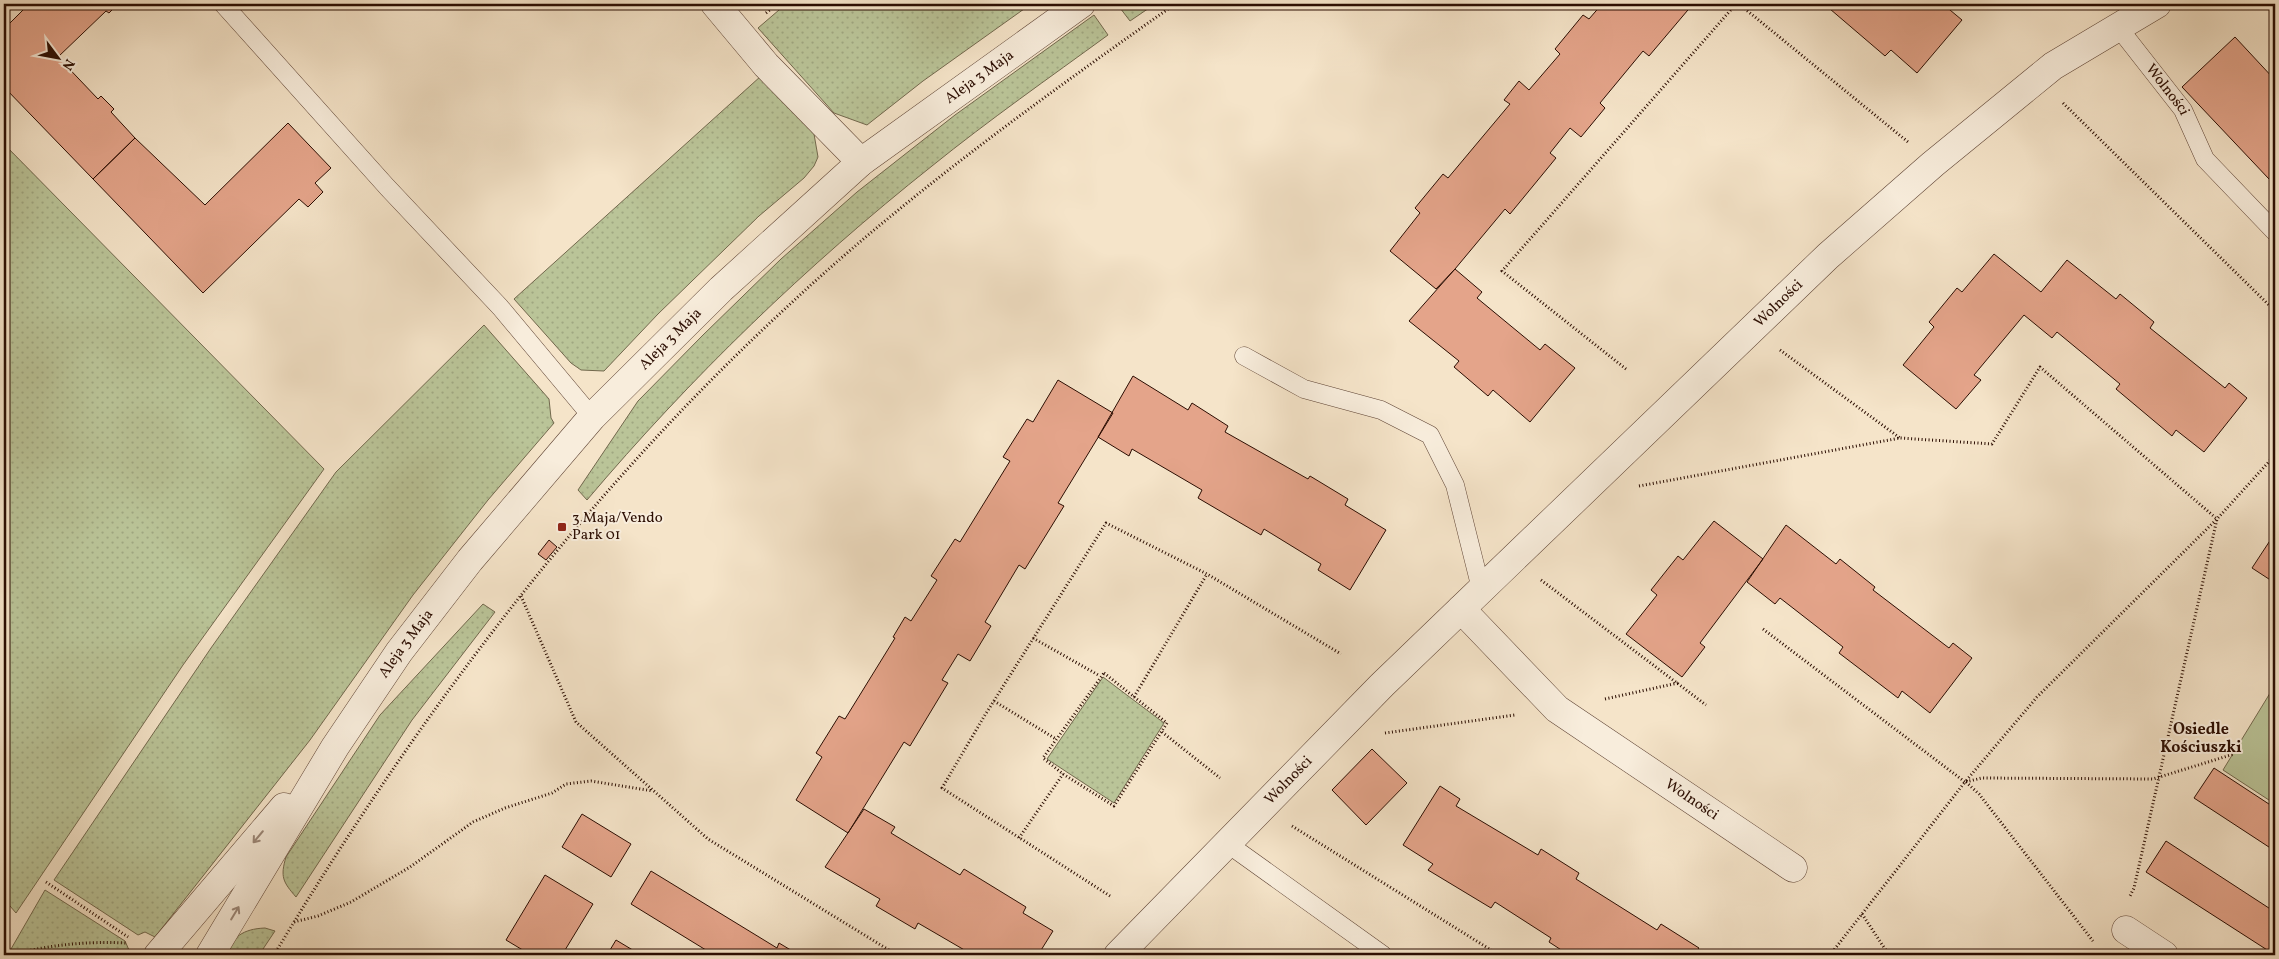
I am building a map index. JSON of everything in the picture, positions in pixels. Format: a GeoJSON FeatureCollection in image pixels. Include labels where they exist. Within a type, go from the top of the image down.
{"type":"FeatureCollection","features":[{"type":"Feature","properties":{"kind":"street"},"geometry":{"type":"LineString","coordinates":[[715,4],[766,65],[861,162]]}},
{"type":"Feature","properties":{"kind":"street","name":"Aleja 3 Maja"},"geometry":{"type":"LineString","coordinates":[[210,955],[335,747],[399,652],[470,560],[592,417],[721,290],[861,162],[1081,4]]}},
{"type":"Feature","properties":{"kind":"street","name":"Wolności"},"geometry":{"type":"LineString","coordinates":[[1118,955],[1382,685],[1828,256],[2053,66],[2157,4]]}},
{"type":"Feature","properties":{"kind":"street","name":"Wolności"},"geometry":{"type":"LineString","coordinates":[[1461,609],[1557,710],[1793,868]]}},
{"type":"Feature","properties":{"kind":"street","name":"Aleja 3 Maja"},"geometry":{"type":"LineString","coordinates":[[158,955],[335,747]]}},
{"type":"Feature","properties":{"kind":"street"},"geometry":{"type":"LineString","coordinates":[[2114,936],[2164,955]]}},
{"type":"Feature","properties":{"kind":"lane"},"geometry":{"type":"LineString","coordinates":[[223,4],[387,187],[500,308],[592,417]]}},
{"type":"Feature","properties":{"kind":"lane","name":"Wolności"},"geometry":{"type":"LineString","coordinates":[[2118,27],[2183,110],[2205,159],[2275,232]]}},
{"type":"Feature","properties":{"kind":"lane"},"geometry":{"type":"LineString","coordinates":[[1244,356],[1304,389],[1380,410],[1430,435],[1455,486],[1481,589]]}},
{"type":"Feature","properties":{"kind":"lane"},"geometry":{"type":"LineString","coordinates":[[1228,844],[1383,955]]}},
{"type":"Feature","properties":{"kind":"path"},"geometry":{"type":"LineString","coordinates":[[274,955],[416,733],[521,596],[591,510],[663,430],[787,306],[896,211],[1056,90],[1176,4]]}},
{"type":"Feature","properties":{"kind":"path"},"geometry":{"type":"LineString","coordinates":[[1626,369],[1502,271],[1738,4],[1912,146]]}},
{"type":"Feature","properties":{"kind":"path"},"geometry":{"type":"LineString","coordinates":[[2060,100],[2275,311]]}},
{"type":"Feature","properties":{"kind":"path"},"geometry":{"type":"LineString","coordinates":[[1776,346],[1900,438]]}},
{"type":"Feature","properties":{"kind":"path"},"geometry":{"type":"LineString","coordinates":[[1636,487],[1900,438],[1992,444],[2040,367],[2217,519]]}},
{"type":"Feature","properties":{"kind":"path"},"geometry":{"type":"LineString","coordinates":[[1830,955],[1965,782],[2037,696],[2217,519],[2275,455]]}},
{"type":"Feature","properties":{"kind":"path"},"geometry":{"type":"LineString","coordinates":[[2125,903],[2134,888],[2217,519]]}},
{"type":"Feature","properties":{"kind":"path"},"geometry":{"type":"LineString","coordinates":[[1110,896],[942,788],[994,701],[1106,523],[1207,574],[1341,654]]}},
{"type":"Feature","properties":{"kind":"path"},"geometry":{"type":"LineString","coordinates":[[1134,697],[1207,574]]}},
{"type":"Feature","properties":{"kind":"path"},"geometry":{"type":"LineString","coordinates":[[1538,578],[1706,704]]}},
{"type":"Feature","properties":{"kind":"path"},"geometry":{"type":"LineString","coordinates":[[521,596],[576,722],[708,839],[897,955]]}},
{"type":"Feature","properties":{"kind":"path"},"geometry":{"type":"LineString","coordinates":[[1763,629],[1979,794],[2098,949],[2103,952]]}},
{"type":"Feature","properties":{"kind":"path"},"geometry":{"type":"LineString","coordinates":[[1033,638],[1100,676]]}},
{"type":"Feature","properties":{"kind":"path"},"geometry":{"type":"LineString","coordinates":[[1104,673],[1134,697],[1167,723],[1114,806],[1063,774],[1043,758],[1100,676],[1104,673]]}},
{"type":"Feature","properties":{"kind":"path"},"geometry":{"type":"LineString","coordinates":[[1380,734],[1557,710],[1678,683]]}},
{"type":"Feature","properties":{"kind":"path"},"geometry":{"type":"LineString","coordinates":[[994,701],[1056,740]]}},
{"type":"Feature","properties":{"kind":"path"},"geometry":{"type":"LineString","coordinates":[[1162,732],[1220,778]]}},
{"type":"Feature","properties":{"kind":"path"},"geometry":{"type":"LineString","coordinates":[[1965,782],[1982,778],[2154,779],[2234,754]]}},
{"type":"Feature","properties":{"kind":"path"},"geometry":{"type":"LineString","coordinates":[[1019,838],[1063,774]]}},
{"type":"Feature","properties":{"kind":"path"},"geometry":{"type":"LineString","coordinates":[[294,922],[318,916],[351,902],[410,867],[474,822],[505,808],[552,793],[566,784],[591,782],[654,791]]}},
{"type":"Feature","properties":{"kind":"path"},"geometry":{"type":"LineString","coordinates":[[1285,822],[1499,955]]}},
{"type":"Feature","properties":{"kind":"path"},"geometry":{"type":"LineString","coordinates":[[46,882],[129,937]]}},
{"type":"Feature","properties":{"kind":"path"},"geometry":{"type":"LineString","coordinates":[[1862,914],[1889,955]]}},
{"type":"Feature","properties":{"kind":"path"},"geometry":{"type":"LineString","coordinates":[[2095,955],[2098,949],[2114,936]]}},
{"type":"Feature","properties":{"kind":"path"},"geometry":{"type":"LineString","coordinates":[[10,955],[43,946],[96,942],[129,943]]}},
{"type":"Feature","properties":{"kind":"green space"},"geometry":{"type":"Polygon","coordinates":[[[786,4],[1031,4],[923,81],[867,125],[834,113],[758,28],[786,4]]]}},
{"type":"Feature","properties":{"kind":"green space"},"geometry":{"type":"Polygon","coordinates":[[[1117,4],[1155,4],[1130,21],[1117,4]]]}},
{"type":"Feature","properties":{"kind":"green space"},"geometry":{"type":"Polygon","coordinates":[[[1094,15],[1108,35],[1019,99],[954,149],[885,204],[795,283],[751,324],[667,410],[587,500],[578,490],[638,401],[781,259],[857,192],[955,115],[1094,15]]]}},
{"type":"Feature","properties":{"kind":"green space"},"geometry":{"type":"Polygon","coordinates":[[[761,76],[814,134],[818,157],[814,166],[804,178],[759,216],[658,314],[604,371],[581,370],[571,363],[514,299],[761,76]]]}},
{"type":"Feature","properties":{"kind":"green space"},"geometry":{"type":"Polygon","coordinates":[[[4,144],[324,469],[183,665],[16,913],[4,899],[4,144]]]}},
{"type":"Feature","properties":{"kind":"green space"},"geometry":{"type":"Polygon","coordinates":[[[484,325],[549,399],[551,418],[554,423],[488,500],[413,595],[310,740],[155,937],[145,932],[138,935],[54,880],[211,648],[336,472],[484,325]]]}},
{"type":"Feature","properties":{"kind":"green space"},"geometry":{"type":"Polygon","coordinates":[[[483,604],[495,612],[412,720],[296,897],[284,879],[283,870],[286,857],[380,715],[483,604]]]}},
{"type":"Feature","properties":{"kind":"green space"},"geometry":{"type":"Polygon","coordinates":[[[1103,677],[1164,723],[1114,803],[1047,759],[1103,677]]]}},
{"type":"Feature","properties":{"kind":"green space"},"geometry":{"type":"Polygon","coordinates":[[[2275,685],[2275,804],[2223,770],[2275,685]]]}},
{"type":"Feature","properties":{"kind":"green space"},"geometry":{"type":"Polygon","coordinates":[[[45,890],[125,941],[129,950],[136,955],[17,955],[11,949],[45,890]]]}},
{"type":"Feature","properties":{"kind":"green space"},"geometry":{"type":"Polygon","coordinates":[[[265,928],[275,931],[259,955],[222,955],[239,935],[250,930],[265,928]]]}},
{"type":"Feature","properties":{"kind":"building"},"geometry":{"type":"Polygon","coordinates":[[[29,4],[118,4],[109,13],[106,11],[58,57],[98,99],[101,96],[114,109],[111,112],[135,138],[93,179],[4,87],[4,29],[29,4]]]}},
{"type":"Feature","properties":{"kind":"building"},"geometry":{"type":"Polygon","coordinates":[[[1602,4],[1693,4],[1649,56],[1643,51],[1600,103],[1605,108],[1581,137],[1570,128],[1550,153],[1556,158],[1510,214],[1505,209],[1436,289],[1390,251],[1420,213],[1415,208],[1443,174],[1448,178],[1510,104],[1504,100],[1519,81],[1529,90],[1560,54],[1555,49],[1583,15],[1589,19],[1602,4]]]}},
{"type":"Feature","properties":{"kind":"building"},"geometry":{"type":"Polygon","coordinates":[[[1834,4],[1933,4],[1940,9],[1944,5],[1962,20],[1917,73],[1891,50],[1885,56],[1830,9],[1834,4]]]}},
{"type":"Feature","properties":{"kind":"building"},"geometry":{"type":"Polygon","coordinates":[[[2235,37],[2275,80],[2275,172],[2269,179],[2182,87],[2235,37]]]}},
{"type":"Feature","properties":{"kind":"building"},"geometry":{"type":"Polygon","coordinates":[[[288,123],[331,168],[315,183],[323,192],[308,207],[299,199],[203,293],[93,179],[135,138],[205,205],[288,123]]]}},
{"type":"Feature","properties":{"kind":"building"},"geometry":{"type":"Polygon","coordinates":[[[1994,254],[2041,292],[2067,260],[2116,299],[2120,294],[2154,322],[2150,328],[2225,388],[2229,383],[2247,398],[2204,452],[2176,430],[2172,436],[2116,389],[2120,384],[2057,332],[2052,338],[2024,315],[1974,375],[1981,380],[1956,409],[1903,365],[1934,327],[1929,322],[1957,288],[1962,292],[1994,254]]]}},
{"type":"Feature","properties":{"kind":"building"},"geometry":{"type":"Polygon","coordinates":[[[1455,269],[1482,292],[1477,298],[1540,350],[1545,344],[1575,368],[1530,422],[1493,390],[1488,396],[1454,367],[1459,361],[1409,321],[1455,269]]]}},
{"type":"Feature","properties":{"kind":"building"},"geometry":{"type":"Polygon","coordinates":[[[1133,376],[1188,410],[1192,403],[1228,426],[1225,432],[1308,479],[1310,476],[1348,499],[1345,505],[1386,530],[1350,590],[1318,570],[1321,564],[1264,529],[1261,535],[1198,498],[1202,490],[1132,449],[1129,456],[1098,437],[1133,376]]]}},
{"type":"Feature","properties":{"kind":"building"},"geometry":{"type":"Polygon","coordinates":[[[1058,380],[1113,413],[1058,503],[1064,506],[1025,569],[1019,565],[985,622],[991,626],[970,661],[958,654],[942,680],[948,683],[910,746],[904,742],[848,833],[796,800],[822,757],[816,753],[839,716],[845,719],[895,638],[893,637],[905,617],[911,621],[937,580],[931,576],[955,539],[960,542],[1010,461],[1003,457],[1027,419],[1033,422],[1058,380]]]}},
{"type":"Feature","properties":{"kind":"building"},"geometry":{"type":"Polygon","coordinates":[[[1714,521],[1763,559],[1700,643],[1705,647],[1682,677],[1626,634],[1657,595],[1651,590],[1678,556],[1683,560],[1714,521]]]}},
{"type":"Feature","properties":{"kind":"building"},"geometry":{"type":"Polygon","coordinates":[[[1786,525],[1836,564],[1840,559],[1875,587],[1873,590],[1949,648],[1953,643],[1972,658],[1930,713],[1902,691],[1898,698],[1839,653],[1843,647],[1780,598],[1775,604],[1747,582],[1786,525]]]}},
{"type":"Feature","properties":{"kind":"building"},"geometry":{"type":"Polygon","coordinates":[[[2275,533],[2275,583],[2252,568],[2275,533]]]}},
{"type":"Feature","properties":{"kind":"building"},"geometry":{"type":"Polygon","coordinates":[[[549,540],[557,547],[546,560],[538,554],[549,540]]]}},
{"type":"Feature","properties":{"kind":"building"},"geometry":{"type":"Polygon","coordinates":[[[1372,749],[1407,783],[1366,825],[1332,790],[1372,749]]]}},
{"type":"Feature","properties":{"kind":"building"},"geometry":{"type":"Polygon","coordinates":[[[2214,768],[2275,808],[2275,851],[2194,798],[2214,768]]]}},
{"type":"Feature","properties":{"kind":"building"},"geometry":{"type":"Polygon","coordinates":[[[1440,786],[1460,799],[1456,806],[1538,855],[1541,849],[1579,873],[1576,879],[1657,930],[1661,924],[1699,948],[1695,953],[1698,955],[1569,955],[1549,942],[1551,938],[1495,902],[1491,908],[1428,870],[1433,864],[1403,845],[1440,786]]]}},
{"type":"Feature","properties":{"kind":"building"},"geometry":{"type":"Polygon","coordinates":[[[864,809],[895,827],[891,833],[960,875],[964,869],[1026,907],[1023,913],[1053,931],[1038,955],[973,955],[918,923],[915,929],[876,906],[880,899],[825,867],[864,809]]]}},
{"type":"Feature","properties":{"kind":"building"},"geometry":{"type":"Polygon","coordinates":[[[582,814],[631,844],[611,877],[562,847],[582,814]]]}},
{"type":"Feature","properties":{"kind":"building"},"geometry":{"type":"Polygon","coordinates":[[[2166,841],[2275,912],[2275,955],[2146,872],[2166,841]]]}},
{"type":"Feature","properties":{"kind":"building"},"geometry":{"type":"Polygon","coordinates":[[[651,871],[777,948],[779,943],[799,955],[714,955],[631,904],[651,871]]]}},
{"type":"Feature","properties":{"kind":"building"},"geometry":{"type":"Polygon","coordinates":[[[545,875],[593,904],[562,955],[531,955],[506,940],[545,875]]]}},
{"type":"Feature","properties":{"kind":"building"},"geometry":{"type":"Polygon","coordinates":[[[616,940],[641,955],[607,955],[616,940]]]}},
{"type":"Feature","properties":{"kind":"place","name":"3 Maja/Vendo Park 01"},"geometry":{"type":"Point","coordinates":[562,527]}},
{"type":"Feature","properties":{"kind":"district","name":"Osiedle Kościuszki"},"geometry":{"type":"Point","coordinates":[2201,739]}}]}
